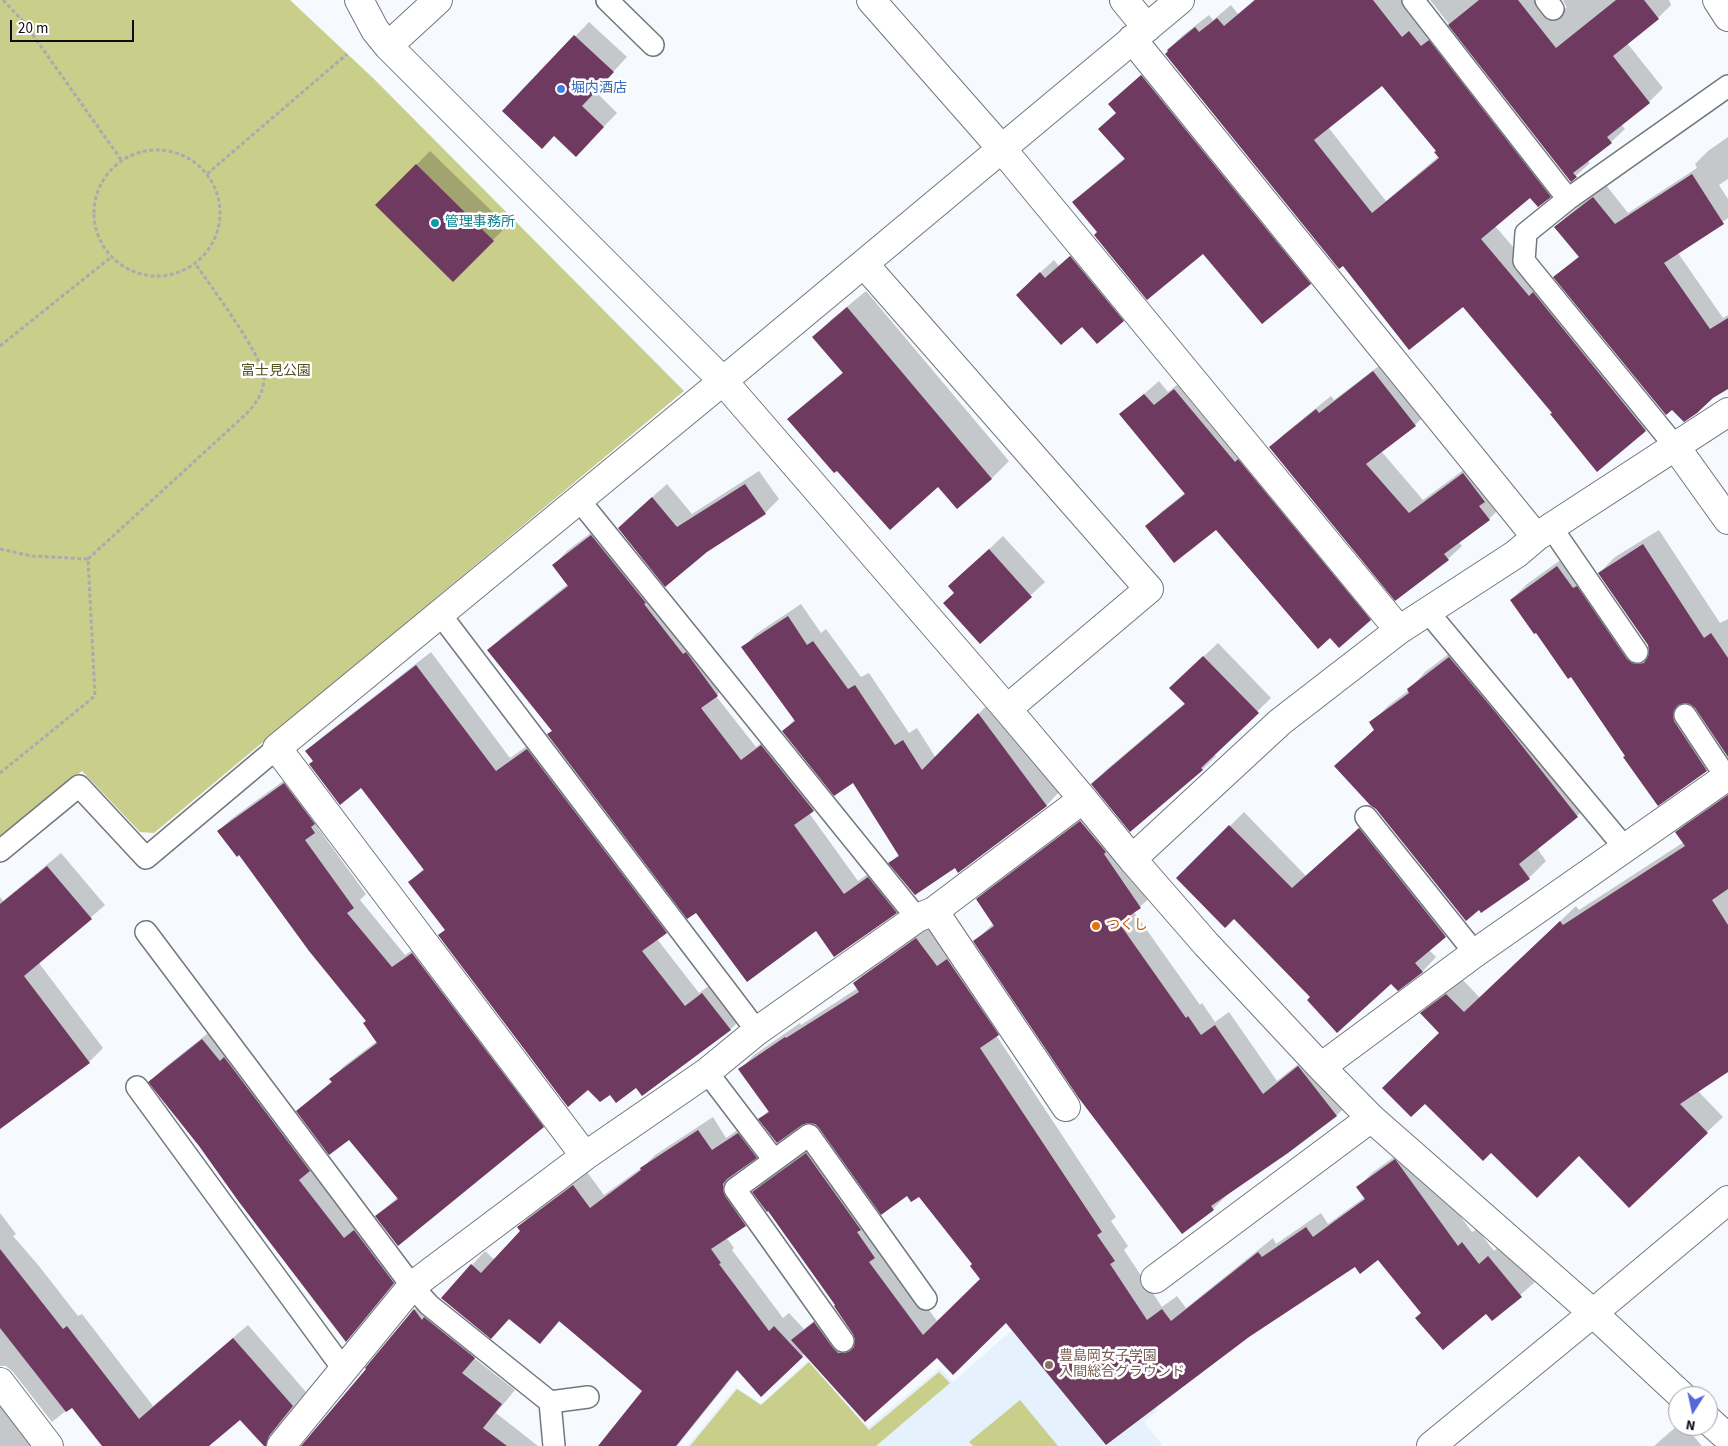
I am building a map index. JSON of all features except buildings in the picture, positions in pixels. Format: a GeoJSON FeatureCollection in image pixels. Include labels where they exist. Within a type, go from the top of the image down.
{"type":"FeatureCollection","features":[{"type":"Feature","properties":{"kind":"street"},"geometry":{"type":"LineString","coordinates":[[359,0],[381,38],[723,381],[1206,944],[1321,1067],[1371,1118],[1593,1314],[1671,1386]]}},
{"type":"Feature","properties":{"kind":"street"},"geometry":{"type":"LineString","coordinates":[[381,38],[438,0]]}},
{"type":"Feature","properties":{"kind":"street"},"geometry":{"type":"LineString","coordinates":[[871,0],[1002,149],[1399,630]]}},
{"type":"Feature","properties":{"kind":"street"},"geometry":{"type":"LineString","coordinates":[[1124,0],[1140,34],[1543,532]]}},
{"type":"Feature","properties":{"kind":"street"},"geometry":{"type":"LineString","coordinates":[[586,1156],[277,748],[723,381],[1180,0]]}},
{"type":"Feature","properties":{"kind":"street"},"geometry":{"type":"LineString","coordinates":[[864,264],[1149,589],[1007,710]]}},
{"type":"Feature","properties":{"kind":"street"},"geometry":{"type":"LineString","coordinates":[[1132,859],[1280,722],[1399,630],[1516,554],[1543,532],[1728,412]]}},
{"type":"Feature","properties":{"kind":"street"},"geometry":{"type":"LineString","coordinates":[[1675,446],[1728,520]]}},
{"type":"Feature","properties":{"kind":"street"},"geometry":{"type":"LineString","coordinates":[[1321,1067],[1475,953],[1727,776]]}},
{"type":"Feature","properties":{"kind":"street"},"geometry":{"type":"LineString","coordinates":[[280,1446],[412,1286],[475,1237],[586,1156],[707,1072],[757,1031],[925,914],[1083,799]]}},
{"type":"Feature","properties":{"kind":"street"},"geometry":{"type":"LineString","coordinates":[[925,914],[1066,1107]]}},
{"type":"Feature","properties":{"kind":"street"},"geometry":{"type":"LineString","coordinates":[[1155,1279],[1371,1118]]}},
{"type":"Feature","properties":{"kind":"street"},"geometry":{"type":"LineString","coordinates":[[1431,1446],[1593,1314],[1728,1200]]}},
{"type":"Feature","properties":{"kind":"street"},"geometry":{"type":"LineString","coordinates":[[0,1382],[49,1446]]}},
{"type":"Feature","properties":{"kind":"street"},"geometry":{"type":"LineString","coordinates":[[1718,1429],[1728,1438]]}},
{"type":"Feature","properties":{"kind":"lane"},"geometry":{"type":"LineString","coordinates":[[607,0],[653,45]]}},
{"type":"Feature","properties":{"kind":"lane"},"geometry":{"type":"LineString","coordinates":[[1413,0],[1568,199]]}},
{"type":"Feature","properties":{"kind":"lane"},"geometry":{"type":"LineString","coordinates":[[1675,446],[1524,261],[1526,233],[1568,199],[1728,86]]}},
{"type":"Feature","properties":{"kind":"lane"},"geometry":{"type":"LineString","coordinates":[[579,500],[925,914]]}},
{"type":"Feature","properties":{"kind":"lane"},"geometry":{"type":"LineString","coordinates":[[1543,532],[1637,652]]}},
{"type":"Feature","properties":{"kind":"lane"},"geometry":{"type":"LineString","coordinates":[[1428,612],[1625,848]]}},
{"type":"Feature","properties":{"kind":"lane"},"geometry":{"type":"LineString","coordinates":[[440,614],[757,1031]]}},
{"type":"Feature","properties":{"kind":"lane"},"geometry":{"type":"LineString","coordinates":[[1685,716],[1727,776]]}},
{"type":"Feature","properties":{"kind":"lane"},"geometry":{"type":"LineString","coordinates":[[0,851],[79,786],[146,858],[277,748]]}},
{"type":"Feature","properties":{"kind":"lane"},"geometry":{"type":"LineString","coordinates":[[1366,817],[1475,953]]}},
{"type":"Feature","properties":{"kind":"lane"},"geometry":{"type":"LineString","coordinates":[[146,932],[412,1286],[429,1305],[550,1402],[554,1446]]}},
{"type":"Feature","properties":{"kind":"lane"},"geometry":{"type":"LineString","coordinates":[[707,1072],[774,1160]]}},
{"type":"Feature","properties":{"kind":"lane"},"geometry":{"type":"LineString","coordinates":[[137,1087],[344,1370]]}},
{"type":"Feature","properties":{"kind":"lane"},"geometry":{"type":"LineString","coordinates":[[843,1341],[735,1189],[809,1135],[926,1299]]}},
{"type":"Feature","properties":{"kind":"lane"},"geometry":{"type":"LineString","coordinates":[[550,1402],[588,1397]]}},
{"type":"Feature","properties":{"kind":"path"},"geometry":{"type":"LineString","coordinates":[[3,0],[23,21],[122,161]]}},
{"type":"Feature","properties":{"kind":"path"},"geometry":{"type":"LineString","coordinates":[[207,174],[381,38]]}},
{"type":"Feature","properties":{"kind":"path"},"geometry":{"type":"LineString","coordinates":[[158,150],[177,153],[193,161],[207,174],[216,192],[220,211],[217,231],[213,240],[208,249],[194,263],[178,272],[160,276],[141,274],[124,267],[110,258],[98,235],[94,213],[96,197],[101,183],[110,170],[122,161],[139,152],[158,150]]}},
{"type":"Feature","properties":{"kind":"path"},"geometry":{"type":"LineString","coordinates":[[0,346],[110,258]]}},
{"type":"Feature","properties":{"kind":"path"},"geometry":{"type":"LineString","coordinates":[[0,549],[32,556],[88,559],[256,404],[261,393],[264,378],[261,367],[252,348],[194,263]]}},
{"type":"Feature","properties":{"kind":"path"},"geometry":{"type":"LineString","coordinates":[[0,773],[95,696],[88,559]]}},
{"type":"Feature","properties":{"kind":"shaded area","name":"豊島岡女子学園 入間総合グラウンド"},"geometry":{"type":"Polygon","coordinates":[[[1064,1284],[1158,1410],[1144,1422],[1163,1446],[687,1446],[736,1387],[761,1404],[808,1361],[868,1427],[940,1368],[953,1382],[1064,1284]]]}},
{"type":"Feature","properties":{"kind":"green space","name":"富士見公園"},"geometry":{"type":"Polygon","coordinates":[[[0,0],[290,0],[373,78],[684,391],[154,833],[140,832],[82,771],[0,836],[0,0]]]}},
{"type":"Feature","properties":{"kind":"green space"},"geometry":{"type":"Polygon","coordinates":[[[809,1362],[869,1430],[939,1372],[950,1383],[876,1446],[690,1446],[737,1389],[761,1405],[809,1362]]]}},
{"type":"Feature","properties":{"kind":"green space"},"geometry":{"type":"Polygon","coordinates":[[[1020,1400],[1058,1446],[973,1446],[969,1442],[1020,1400]]]}},
{"type":"Feature","properties":{"kind":"place","name":"堀内酒店"},"geometry":{"type":"Point","coordinates":[561,89]}},
{"type":"Feature","properties":{"kind":"place","name":"管理事務所"},"geometry":{"type":"Point","coordinates":[435,223]}},
{"type":"Feature","properties":{"kind":"place","name":"つくし"},"geometry":{"type":"Point","coordinates":[1096,926]}},
{"type":"Feature","properties":{"kind":"place","name":"豊島岡女子学園 入間総合グラウンド"},"geometry":{"type":"Point","coordinates":[1049,1365]}}]}
